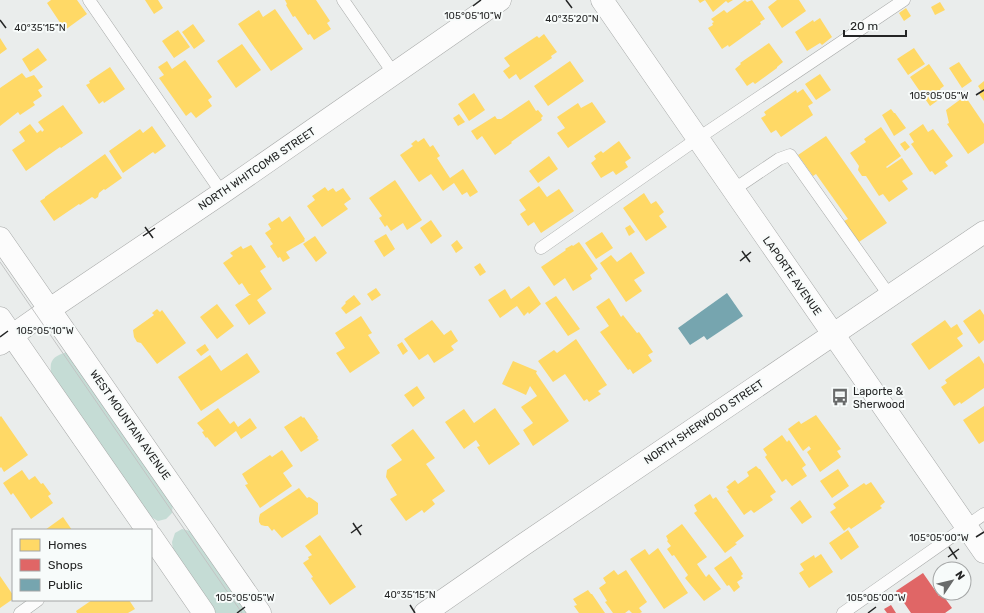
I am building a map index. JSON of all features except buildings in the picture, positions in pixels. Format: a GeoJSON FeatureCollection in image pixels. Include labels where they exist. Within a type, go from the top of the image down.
{"type":"FeatureCollection","features":[{"type":"Feature","properties":{"kind":"street","name":"NORTH WHITCOMB STREET"},"geometry":{"type":"LineString","coordinates":[[4,332],[50,309],[222,193],[500,0]]}},
{"type":"Feature","properties":{"kind":"street","name":"LAPORTE AVENUE"},"geometry":{"type":"LineString","coordinates":[[602,0],[984,552]]}},
{"type":"Feature","properties":{"kind":"street","name":"NORTH SHERWOOD STREET"},"geometry":{"type":"LineString","coordinates":[[425,613],[833,335],[889,295],[984,232]]}},
{"type":"Feature","properties":{"kind":"street","name":"WEST MOUNTAIN AVENUE"},"geometry":{"type":"LineString","coordinates":[[0,238],[260,613]]}},
{"type":"Feature","properties":{"kind":"street"},"geometry":{"type":"LineString","coordinates":[[4,332],[143,529]]}},
{"type":"Feature","properties":{"kind":"street"},"geometry":{"type":"LineString","coordinates":[[152,541],[204,613]]}},
{"type":"Feature","properties":{"kind":"lane"},"geometry":{"type":"LineString","coordinates":[[89,0],[222,193]]}},
{"type":"Feature","properties":{"kind":"lane"},"geometry":{"type":"LineString","coordinates":[[342,0],[394,74]]}},
{"type":"Feature","properties":{"kind":"lane"},"geometry":{"type":"LineString","coordinates":[[541,248],[697,139],[904,0]]}},
{"type":"Feature","properties":{"kind":"lane"},"geometry":{"type":"LineString","coordinates":[[733,190],[779,159],[790,155],[889,295]]}},
{"type":"Feature","properties":{"kind":"lane"},"geometry":{"type":"LineString","coordinates":[[843,613],[984,514]]}},
{"type":"Feature","properties":{"kind":"lane"},"geometry":{"type":"LineString","coordinates":[[20,613],[37,601]]}},
{"type":"Feature","properties":{"kind":"green space"},"geometry":{"type":"Polygon","coordinates":[[[67,352],[173,504],[172,513],[166,519],[158,521],[149,516],[51,372],[52,361],[59,355],[67,352]]]}},
{"type":"Feature","properties":{"kind":"green space"},"geometry":{"type":"Polygon","coordinates":[[[182,529],[190,531],[249,613],[216,613],[173,550],[172,542],[175,533],[182,529]]]}},
{"type":"Feature","properties":{"kind":"tram line"},"geometry":{"type":"LineString","coordinates":[[0,262],[242,613]]}},
{"type":"Feature","properties":{"kind":"place","name":"Laporte & Sherwood"},"geometry":{"type":"Point","coordinates":[840,397]}}]}
